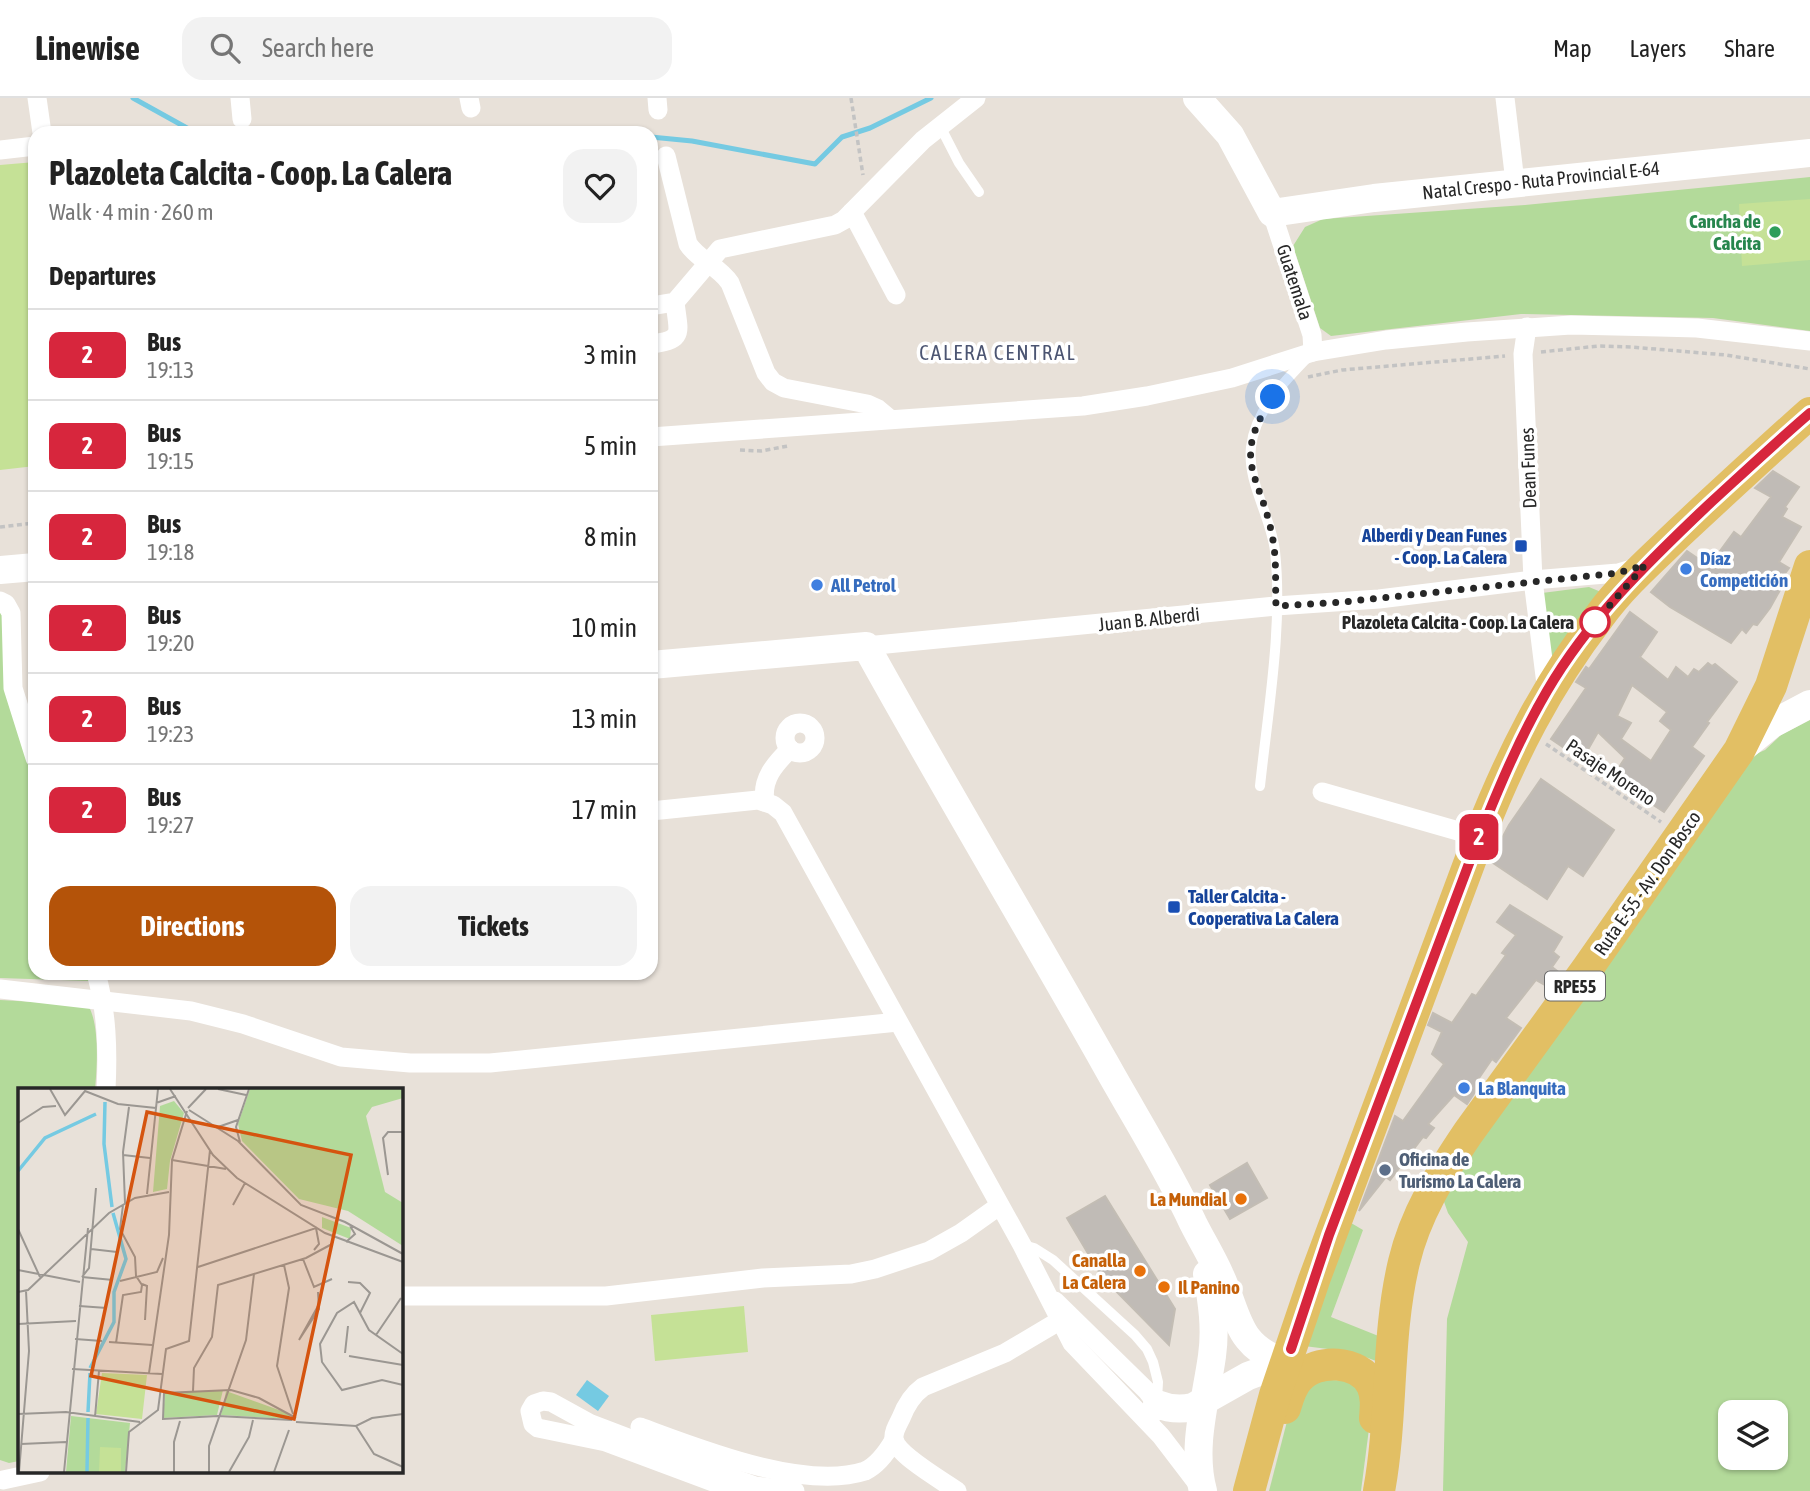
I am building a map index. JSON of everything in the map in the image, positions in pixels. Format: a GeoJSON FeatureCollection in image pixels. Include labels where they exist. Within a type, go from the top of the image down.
{"type":"FeatureCollection","features":[{"type":"Feature","properties":{"kind":"main road"},"geometry":{"type":"LineString","coordinates":[[1249,1491],[1264,1431],[1329,1235],[1479,837],[1502,780],[1546,692],[1600,615],[1645,565],[1810,413]]}},
{"type":"Feature","properties":{"kind":"main road","name":"Ruta E-55 - Av. Don Bosco"},"geometry":{"type":"LineString","coordinates":[[1385,1453],[1392,1332],[1398,1293],[1407,1251],[1426,1204],[1450,1159],[1739,751],[1771,686],[1810,571]]}},
{"type":"Feature","properties":{"kind":"main road"},"geometry":{"type":"LineString","coordinates":[[1289,1356],[1336,1364]]}},
{"type":"Feature","properties":{"kind":"main road"},"geometry":{"type":"LineString","coordinates":[[1264,1431],[1284,1412],[1297,1378],[1312,1369],[1336,1364]]}},
{"type":"Feature","properties":{"kind":"main road","name":"RPE55"},"geometry":{"type":"LineString","coordinates":[[1336,1364],[1355,1370],[1370,1381],[1376,1398],[1375,1429],[1385,1453],[1379,1491]]}},
{"type":"Feature","properties":{"kind":"street"},"geometry":{"type":"LineString","coordinates":[[37,98],[41,126]]}},
{"type":"Feature","properties":{"kind":"street"},"geometry":{"type":"LineString","coordinates":[[240,98],[242,118]]}},
{"type":"Feature","properties":{"kind":"street"},"geometry":{"type":"LineString","coordinates":[[658,305],[675,302],[720,249],[835,225],[852,212],[940,125],[976,98]]}},
{"type":"Feature","properties":{"kind":"street"},"geometry":{"type":"LineString","coordinates":[[1197,98],[1230,135],[1272,213]]}},
{"type":"Feature","properties":{"kind":"street"},"geometry":{"type":"LineString","coordinates":[[1505,98],[1515,182]]}},
{"type":"Feature","properties":{"kind":"street"},"geometry":{"type":"LineString","coordinates":[[0,149],[28,147]]}},
{"type":"Feature","properties":{"kind":"street","name":"Natal Crespo - Ruta Provincial E-64"},"geometry":{"type":"LineString","coordinates":[[1272,213],[1334,202],[1810,153]]}},
{"type":"Feature","properties":{"kind":"street"},"geometry":{"type":"LineString","coordinates":[[666,156],[688,244],[692,251],[723,272],[730,283],[772,382],[784,388],[867,404],[890,419]]}},
{"type":"Feature","properties":{"kind":"street"},"geometry":{"type":"LineString","coordinates":[[852,212],[895,295]]}},
{"type":"Feature","properties":{"kind":"street","name":"Guatemala"},"geometry":{"type":"LineString","coordinates":[[1272,213],[1312,335],[1313,352]]}},
{"type":"Feature","properties":{"kind":"street"},"geometry":{"type":"LineString","coordinates":[[658,343],[669,342],[678,332],[675,302]]}},
{"type":"Feature","properties":{"kind":"street"},"geometry":{"type":"LineString","coordinates":[[658,436],[1035,411],[1096,404],[1232,378],[1313,352],[1386,340],[1528,327],[1572,325],[1697,328],[1810,341]]}},
{"type":"Feature","properties":{"kind":"street","name":"Dean Funes"},"geometry":{"type":"LineString","coordinates":[[1528,327],[1523,354],[1533,580],[1546,692]]}},
{"type":"Feature","properties":{"kind":"street","name":"Juan B. Alberdi"},"geometry":{"type":"LineString","coordinates":[[658,664],[1276,606],[1367,600],[1533,580],[1618,573],[1645,565]]}},
{"type":"Feature","properties":{"kind":"street"},"geometry":{"type":"LineString","coordinates":[[0,570],[28,568]]}},
{"type":"Feature","properties":{"kind":"street"},"geometry":{"type":"LineString","coordinates":[[0,601],[6,604],[11,613],[13,688],[28,736]]}},
{"type":"Feature","properties":{"kind":"street"},"geometry":{"type":"LineString","coordinates":[[866,646],[946,790],[1028,927],[1200,1237],[1221,1276],[1236,1320],[1247,1339],[1269,1357],[1289,1356]]}},
{"type":"Feature","properties":{"kind":"street"},"geometry":{"type":"LineString","coordinates":[[1739,751],[1772,724],[1810,704]]}},
{"type":"Feature","properties":{"kind":"street"},"geometry":{"type":"LineString","coordinates":[[765,802],[763,793],[766,779],[776,763],[790,749]]}},
{"type":"Feature","properties":{"kind":"street"},"geometry":{"type":"LineString","coordinates":[[1322,792],[1479,837]]}},
{"type":"Feature","properties":{"kind":"street"},"geometry":{"type":"LineString","coordinates":[[658,810],[758,800],[783,813],[1022,1245],[1072,1343],[1153,1414]]}},
{"type":"Feature","properties":{"kind":"street"},"geometry":{"type":"LineString","coordinates":[[98,980],[107,1033],[106,1088]]}},
{"type":"Feature","properties":{"kind":"street"},"geometry":{"type":"LineString","coordinates":[[0,989],[214,1015],[341,1057],[421,1064],[491,1063],[898,1022]]}},
{"type":"Feature","properties":{"kind":"street"},"geometry":{"type":"LineString","coordinates":[[402,1296],[606,1296],[763,1278],[851,1273],[875,1269],[929,1251],[961,1233],[999,1206]]}},
{"type":"Feature","properties":{"kind":"street"},"geometry":{"type":"LineString","coordinates":[[1200,1237],[1213,1320],[1212,1356],[1204,1400],[1198,1461],[1203,1491]]}},
{"type":"Feature","properties":{"kind":"street"},"geometry":{"type":"LineString","coordinates":[[1046,1293],[1153,1414],[1175,1452],[1203,1491]]}},
{"type":"Feature","properties":{"kind":"street"},"geometry":{"type":"LineString","coordinates":[[827,1491],[866,1470],[883,1457],[894,1440],[905,1407],[923,1387],[1005,1353],[1059,1321]]}},
{"type":"Feature","properties":{"kind":"street"},"geometry":{"type":"LineString","coordinates":[[1153,1414],[1167,1408],[1184,1409],[1289,1356]]}},
{"type":"Feature","properties":{"kind":"street"},"geometry":{"type":"LineString","coordinates":[[737,1491],[606,1442],[538,1428],[530,1418],[530,1410],[534,1404],[551,1402],[590,1424],[755,1486],[782,1490]]}},
{"type":"Feature","properties":{"kind":"street"},"geometry":{"type":"LineString","coordinates":[[640,1427],[737,1462],[762,1468],[826,1479],[866,1470]]}},
{"type":"Feature","properties":{"kind":"street"},"geometry":{"type":"LineString","coordinates":[[894,1440],[900,1451],[957,1491]]}},
{"type":"Feature","properties":{"kind":"street"},"geometry":{"type":"LineString","coordinates":[[6,1485],[36,1474]]}},
{"type":"Feature","properties":{"kind":"lane"},"geometry":{"type":"LineString","coordinates":[[940,125],[959,163],[979,192]]}},
{"type":"Feature","properties":{"kind":"lane"},"geometry":{"type":"LineString","coordinates":[[1260,786],[1276,638],[1276,606],[1274,543],[1255,485],[1250,449],[1254,429],[1263,412],[1283,383],[1313,352]]}},
{"type":"Feature","properties":{"kind":"lane"},"geometry":{"type":"LineString","coordinates":[[1022,1245],[1034,1248],[1053,1260],[1121,1320],[1141,1342],[1153,1362],[1158,1382],[1153,1414]]}},
{"type":"Feature","properties":{"kind":"path"},"geometry":{"type":"LineString","coordinates":[[851,98],[861,170]]}},
{"type":"Feature","properties":{"kind":"path"},"geometry":{"type":"LineString","coordinates":[[0,527],[28,524]]}},
{"type":"Feature","properties":{"kind":"path","name":"Pasaje Moreno"},"geometry":{"type":"LineString","coordinates":[[1527,731],[1681,835]]}},
{"type":"Feature","properties":{"kind":"green space"},"geometry":{"type":"Polygon","coordinates":[[[28,163],[28,467],[0,470],[0,165],[28,163]]]}},
{"type":"Feature","properties":{"kind":"green space"},"geometry":{"type":"Polygon","coordinates":[[[1810,177],[1810,331],[1713,318],[1521,314],[1331,336],[1320,328],[1293,246],[1305,227],[1323,219],[1525,205],[1810,177]]]}},
{"type":"Feature","properties":{"kind":"green space","name":"Cancha de Calcita"},"geometry":{"type":"Polygon","coordinates":[[[1810,199],[1810,260],[1742,266],[1739,204],[1810,199]]]}},
{"type":"Feature","properties":{"kind":"green space"},"geometry":{"type":"Polygon","coordinates":[[[1589,587],[1601,592],[1551,661],[1542,593],[1589,587]]]}},
{"type":"Feature","properties":{"kind":"green space"},"geometry":{"type":"Polygon","coordinates":[[[0,612],[3,614],[9,694],[28,762],[28,979],[0,978],[0,612]]]}},
{"type":"Feature","properties":{"kind":"green space"},"geometry":{"type":"Polygon","coordinates":[[[1810,720],[1810,1491],[1443,1491],[1447,1319],[1468,1242],[1448,1213],[1443,1199],[1456,1170],[1749,757],[1765,750],[1781,735],[1810,720]]]}},
{"type":"Feature","properties":{"kind":"green space"},"geometry":{"type":"Polygon","coordinates":[[[0,1000],[88,1005],[92,1013],[97,1046],[95,1088],[18,1088],[18,1461],[9,1463],[0,1460],[0,1000]]]}},
{"type":"Feature","properties":{"kind":"green space"},"geometry":{"type":"Polygon","coordinates":[[[1346,1220],[1363,1230],[1331,1317],[1381,1337],[1376,1361],[1352,1352],[1304,1346],[1346,1220]]]}},
{"type":"Feature","properties":{"kind":"green space"},"geometry":{"type":"Polygon","coordinates":[[[744,1306],[748,1352],[655,1361],[651,1315],[744,1306]]]}},
{"type":"Feature","properties":{"kind":"green space"},"geometry":{"type":"Polygon","coordinates":[[[1307,1379],[1355,1381],[1371,1413],[1361,1491],[1269,1491],[1292,1402],[1307,1379]]]}},
{"type":"Feature","properties":{"kind":"water"},"geometry":{"type":"Polygon","coordinates":[[[587,1380],[609,1396],[598,1411],[576,1395],[587,1380]]]}},
{"type":"Feature","properties":{"kind":"building"},"geometry":{"type":"Polygon","coordinates":[[[1773,471],[1799,487],[1785,507],[1787,509],[1782,517],[1801,527],[1779,562],[1789,568],[1775,587],[1780,590],[1770,608],[1757,625],[1753,624],[1746,633],[1742,629],[1731,643],[1670,607],[1651,592],[1687,551],[1709,566],[1734,532],[1741,537],[1771,497],[1755,488],[1773,471]]]}},
{"type":"Feature","properties":{"kind":"building"},"geometry":{"type":"Polygon","coordinates":[[[1630,612],[1657,632],[1640,657],[1668,680],[1676,667],[1688,677],[1694,669],[1699,672],[1708,663],[1712,666],[1715,664],[1737,682],[1692,747],[1704,756],[1664,812],[1612,778],[1625,758],[1598,732],[1582,760],[1551,739],[1586,688],[1576,682],[1586,667],[1589,669],[1630,612]],[[1632,685],[1617,716],[1631,723],[1621,739],[1651,761],[1671,730],[1660,721],[1667,712],[1632,685]]]}},
{"type":"Feature","properties":{"kind":"building"},"geometry":{"type":"Polygon","coordinates":[[[1541,779],[1614,830],[1583,876],[1568,866],[1547,899],[1490,861],[1509,825],[1541,779]]]}},
{"type":"Feature","properties":{"kind":"building"},"geometry":{"type":"Polygon","coordinates":[[[1510,905],[1562,937],[1553,952],[1559,957],[1552,967],[1561,974],[1550,988],[1536,980],[1506,1018],[1521,1028],[1496,1062],[1492,1059],[1477,1081],[1481,1083],[1467,1104],[1454,1095],[1428,1124],[1434,1128],[1426,1138],[1423,1137],[1390,1180],[1386,1177],[1359,1211],[1395,1116],[1403,1121],[1444,1064],[1432,1054],[1442,1032],[1428,1025],[1433,1013],[1452,1023],[1472,994],[1476,996],[1506,955],[1502,953],[1516,935],[1497,922],[1510,905]]]}},
{"type":"Feature","properties":{"kind":"building"},"geometry":{"type":"Polygon","coordinates":[[[1247,1163],[1267,1198],[1230,1219],[1210,1185],[1247,1163]]]}},
{"type":"Feature","properties":{"kind":"building"},"geometry":{"type":"Polygon","coordinates":[[[1105,1196],[1175,1309],[1169,1345],[1102,1277],[1067,1218],[1105,1196]]]}},
{"type":"Feature","properties":{"kind":"waterway"},"geometry":{"type":"LineString","coordinates":[[133,98],[183,126]]}},
{"type":"Feature","properties":{"kind":"waterway"},"geometry":{"type":"LineString","coordinates":[[658,138],[692,141],[815,164],[842,137],[870,128],[931,98]]}},
{"type":"Feature","properties":{"kind":"bus line","name":"2"},"geometry":{"type":"LineString","coordinates":[[1291,1349],[1329,1235],[1479,837],[1502,780],[1546,692],[1620,591],[1754,462],[1810,413]]}},
{"type":"Feature","properties":{"kind":"place","name":"Cancha de Calcita"},"geometry":{"type":"Point","coordinates":[1775,232]}},
{"type":"Feature","properties":{"kind":"place","name":"Alberdi y Dean Funes - Coop. La Calera"},"geometry":{"type":"Point","coordinates":[1521,546]}},
{"type":"Feature","properties":{"kind":"place","name":"Díaz Competición"},"geometry":{"type":"Point","coordinates":[1686,569]}},
{"type":"Feature","properties":{"kind":"place","name":"All Petrol"},"geometry":{"type":"Point","coordinates":[817,585]}},
{"type":"Feature","properties":{"kind":"place","name":"Plazoleta Calcita - Coop. La Calera"},"geometry":{"type":"Point","coordinates":[1595,622]}},
{"type":"Feature","properties":{"kind":"place","name":"Taller Calcita - Cooperativa La Calera"},"geometry":{"type":"Point","coordinates":[1174,907]}},
{"type":"Feature","properties":{"kind":"place","name":"La Blanquita"},"geometry":{"type":"Point","coordinates":[1464,1088]}},
{"type":"Feature","properties":{"kind":"place","name":"Oficina de Turismo La Calera"},"geometry":{"type":"Point","coordinates":[1385,1170]}},
{"type":"Feature","properties":{"kind":"place","name":"La Mundial"},"geometry":{"type":"Point","coordinates":[1241,1199]}},
{"type":"Feature","properties":{"kind":"place","name":"Canalla La Calera"},"geometry":{"type":"Point","coordinates":[1140,1271]}},
{"type":"Feature","properties":{"kind":"place","name":"Il Panino"},"geometry":{"type":"Point","coordinates":[1164,1287]}},
{"type":"Feature","properties":{"kind":"district","name":"CALERA CENTRAL"},"geometry":{"type":"Point","coordinates":[998,352]}},
{"type":"Feature","properties":{"kind":"route"},"geometry":{"type":"LineString","coordinates":[[1273,397],[1254,429],[1250,449],[1255,485],[1272,533],[1276,606],[1379,599],[1533,580],[1618,573],[1645,565],[1595,622]]}}]}
